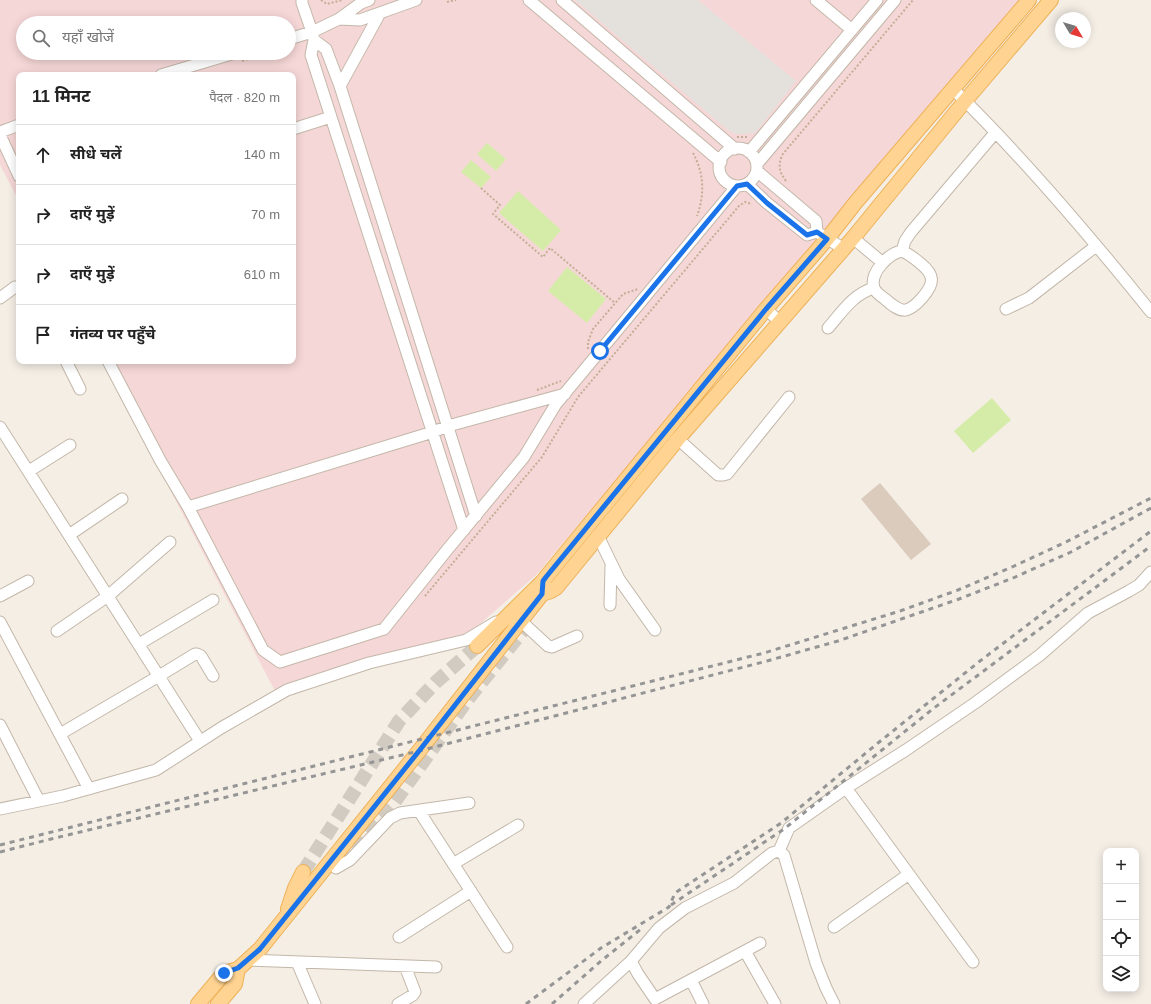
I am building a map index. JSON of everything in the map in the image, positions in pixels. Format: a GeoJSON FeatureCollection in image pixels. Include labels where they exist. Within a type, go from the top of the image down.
{"type":"FeatureCollection","features":[{"type":"Feature","properties":{"kind":"main road"},"geometry":{"type":"LineString","coordinates":[[198,1004],[224,973],[243,964],[260,949],[520,623],[766,309],[822,235],[856,202],[1029,0]]}},
{"type":"Feature","properties":{"kind":"main road"},"geometry":{"type":"LineString","coordinates":[[477,646],[520,623],[547,588],[598,536],[678,439],[848,244],[965,101],[1051,0]]}},
{"type":"Feature","properties":{"kind":"main road"},"geometry":{"type":"LineString","coordinates":[[286,917],[316,891],[353,848]]}},
{"type":"Feature","properties":{"kind":"main road"},"geometry":{"type":"LineString","coordinates":[[286,917],[295,888],[303,872]]}},
{"type":"Feature","properties":{"kind":"main road"},"geometry":{"type":"LineString","coordinates":[[218,1004],[234,984],[243,964]]}},
{"type":"Feature","properties":{"kind":"street"},"geometry":{"type":"LineString","coordinates":[[296,37],[313,36],[361,3],[369,0]]}},
{"type":"Feature","properties":{"kind":"street"},"geometry":{"type":"LineString","coordinates":[[339,19],[360,20],[416,0]]}},
{"type":"Feature","properties":{"kind":"street"},"geometry":{"type":"LineString","coordinates":[[529,0],[721,162]]}},
{"type":"Feature","properties":{"kind":"street"},"geometry":{"type":"LineString","coordinates":[[562,0],[735,149]]}},
{"type":"Feature","properties":{"kind":"street"},"geometry":{"type":"LineString","coordinates":[[816,0],[852,30]]}},
{"type":"Feature","properties":{"kind":"street"},"geometry":{"type":"LineString","coordinates":[[749,152],[877,0]]}},
{"type":"Feature","properties":{"kind":"street"},"geometry":{"type":"LineString","coordinates":[[757,168],[895,0]]}},
{"type":"Feature","properties":{"kind":"street"},"geometry":{"type":"LineString","coordinates":[[301,1],[313,36],[311,56],[464,530]]}},
{"type":"Feature","properties":{"kind":"street"},"geometry":{"type":"LineString","coordinates":[[340,86],[380,13]]}},
{"type":"Feature","properties":{"kind":"street"},"geometry":{"type":"LineString","coordinates":[[313,36],[326,49],[340,86],[476,516]]}},
{"type":"Feature","properties":{"kind":"street"},"geometry":{"type":"LineString","coordinates":[[174,72],[227,60]]}},
{"type":"Feature","properties":{"kind":"street"},"geometry":{"type":"LineString","coordinates":[[952,90],[965,101],[1033,172],[1151,312]]}},
{"type":"Feature","properties":{"kind":"street"},"geometry":{"type":"LineString","coordinates":[[296,128],[331,117]]}},
{"type":"Feature","properties":{"kind":"street"},"geometry":{"type":"LineString","coordinates":[[0,132],[16,126]]}},
{"type":"Feature","properties":{"kind":"street"},"geometry":{"type":"LineString","coordinates":[[902,250],[910,232],[995,133]]}},
{"type":"Feature","properties":{"kind":"street"},"geometry":{"type":"LineString","coordinates":[[0,135],[16,170]]}},
{"type":"Feature","properties":{"kind":"street"},"geometry":{"type":"LineString","coordinates":[[110,364],[160,460],[188,507],[263,650],[280,662],[384,629],[524,457],[550,414],[565,394],[742,185],[755,177],[757,168],[755,158],[749,152],[741,149],[735,149],[725,155],[721,162],[720,171],[722,178],[732,186],[742,185],[807,235],[822,235],[848,244],[883,263]]}},
{"type":"Feature","properties":{"kind":"street"},"geometry":{"type":"LineString","coordinates":[[757,168],[816,221],[822,235]]}},
{"type":"Feature","properties":{"kind":"street"},"geometry":{"type":"LineString","coordinates":[[1006,309],[1029,298],[1096,246]]}},
{"type":"Feature","properties":{"kind":"street"},"geometry":{"type":"LineString","coordinates":[[902,250],[928,270],[931,275],[931,282],[927,291],[909,310],[898,310],[876,292],[873,282],[876,272],[883,263],[896,252],[902,250]]}},
{"type":"Feature","properties":{"kind":"street"},"geometry":{"type":"LineString","coordinates":[[0,298],[16,287]]}},
{"type":"Feature","properties":{"kind":"street"},"geometry":{"type":"LineString","coordinates":[[828,328],[857,296],[863,291],[874,288]]}},
{"type":"Feature","properties":{"kind":"street"},"geometry":{"type":"LineString","coordinates":[[766,309],[780,322]]}},
{"type":"Feature","properties":{"kind":"street"},"geometry":{"type":"LineString","coordinates":[[68,364],[80,389]]}},
{"type":"Feature","properties":{"kind":"street"},"geometry":{"type":"LineString","coordinates":[[188,507],[433,432],[448,426],[565,394]]}},
{"type":"Feature","properties":{"kind":"street"},"geometry":{"type":"LineString","coordinates":[[678,439],[718,475],[727,474],[789,397]]}},
{"type":"Feature","properties":{"kind":"street"},"geometry":{"type":"LineString","coordinates":[[0,427],[200,741]]}},
{"type":"Feature","properties":{"kind":"street"},"geometry":{"type":"LineString","coordinates":[[29,471],[70,446]]}},
{"type":"Feature","properties":{"kind":"street"},"geometry":{"type":"LineString","coordinates":[[69,535],[122,499]]}},
{"type":"Feature","properties":{"kind":"street"},"geometry":{"type":"LineString","coordinates":[[598,536],[619,579],[655,630]]}},
{"type":"Feature","properties":{"kind":"street"},"geometry":{"type":"LineString","coordinates":[[57,632],[108,596],[170,542]]}},
{"type":"Feature","properties":{"kind":"street"},"geometry":{"type":"LineString","coordinates":[[610,605],[611,563]]}},
{"type":"Feature","properties":{"kind":"street"},"geometry":{"type":"LineString","coordinates":[[779,851],[789,828],[846,788],[976,703],[1040,655],[1088,613],[1134,588],[1151,572]]}},
{"type":"Feature","properties":{"kind":"street"},"geometry":{"type":"LineString","coordinates":[[0,596],[28,581]]}},
{"type":"Feature","properties":{"kind":"street"},"geometry":{"type":"LineString","coordinates":[[139,644],[213,600]]}},
{"type":"Feature","properties":{"kind":"street"},"geometry":{"type":"LineString","coordinates":[[0,622],[89,788]]}},
{"type":"Feature","properties":{"kind":"street"},"geometry":{"type":"LineString","coordinates":[[0,809],[39,801],[156,770],[200,741],[287,690],[369,663],[466,640],[520,623],[548,646],[552,647],[577,636]]}},
{"type":"Feature","properties":{"kind":"street"},"geometry":{"type":"LineString","coordinates":[[60,734],[195,654],[201,656],[213,676]]}},
{"type":"Feature","properties":{"kind":"street"},"geometry":{"type":"LineString","coordinates":[[0,725],[39,801]]}},
{"type":"Feature","properties":{"kind":"street"},"geometry":{"type":"LineString","coordinates":[[846,788],[973,962]]}},
{"type":"Feature","properties":{"kind":"street"},"geometry":{"type":"LineString","coordinates":[[336,868],[350,860],[395,814],[469,803]]}},
{"type":"Feature","properties":{"kind":"street"},"geometry":{"type":"LineString","coordinates":[[419,811],[507,947]]}},
{"type":"Feature","properties":{"kind":"street"},"geometry":{"type":"LineString","coordinates":[[453,864],[518,825]]}},
{"type":"Feature","properties":{"kind":"street"},"geometry":{"type":"LineString","coordinates":[[584,1004],[630,961],[659,928],[685,908],[734,883],[772,853],[779,851]]}},
{"type":"Feature","properties":{"kind":"street"},"geometry":{"type":"LineString","coordinates":[[779,851],[784,855],[816,963],[834,1004]]}},
{"type":"Feature","properties":{"kind":"street"},"geometry":{"type":"LineString","coordinates":[[834,927],[909,874]]}},
{"type":"Feature","properties":{"kind":"street"},"geometry":{"type":"LineString","coordinates":[[399,937],[471,891]]}},
{"type":"Feature","properties":{"kind":"street"},"geometry":{"type":"LineString","coordinates":[[630,961],[656,1002],[691,980],[760,943]]}},
{"type":"Feature","properties":{"kind":"street"},"geometry":{"type":"LineString","coordinates":[[745,951],[775,1004]]}},
{"type":"Feature","properties":{"kind":"street"},"geometry":{"type":"LineString","coordinates":[[297,962],[315,1004]]}},
{"type":"Feature","properties":{"kind":"street"},"geometry":{"type":"LineString","coordinates":[[243,964],[297,962],[436,967]]}},
{"type":"Feature","properties":{"kind":"street"},"geometry":{"type":"LineString","coordinates":[[398,1004],[413,995],[415,992],[404,966]]}},
{"type":"Feature","properties":{"kind":"street"},"geometry":{"type":"LineString","coordinates":[[691,980],[703,1004]]}},
{"type":"Feature","properties":{"kind":"path"},"geometry":{"type":"LineString","coordinates":[[321,0],[327,4],[342,0]]}},
{"type":"Feature","properties":{"kind":"path"},"geometry":{"type":"LineString","coordinates":[[447,2],[456,0]]}},
{"type":"Feature","properties":{"kind":"path"},"geometry":{"type":"LineString","coordinates":[[787,182],[780,172],[782,155],[913,0]]}},
{"type":"Feature","properties":{"kind":"path"},"geometry":{"type":"LineString","coordinates":[[733,136],[753,136]]}},
{"type":"Feature","properties":{"kind":"path"},"geometry":{"type":"LineString","coordinates":[[692,152],[701,172],[703,185],[697,218]]}},
{"type":"Feature","properties":{"kind":"path"},"geometry":{"type":"LineString","coordinates":[[481,188],[500,205],[493,214],[543,257],[550,248],[616,303]]}},
{"type":"Feature","properties":{"kind":"path"},"geometry":{"type":"LineString","coordinates":[[589,355],[588,342],[589,336],[593,329],[623,294],[630,290],[641,289]]}},
{"type":"Feature","properties":{"kind":"path"},"geometry":{"type":"LineString","coordinates":[[535,390],[563,380]]}},
{"type":"Feature","properties":{"kind":"shaded area"},"geometry":{"type":"Polygon","coordinates":[[[0,0],[1020,0],[536,575],[472,631],[278,697],[105,364],[296,364],[296,72],[16,72],[16,195],[0,165],[0,0]]]}},
{"type":"Feature","properties":{"kind":"shaded area"},"geometry":{"type":"Polygon","coordinates":[[[575,0],[698,0],[796,81],[756,132],[736,134],[729,131],[575,0]]]}},
{"type":"Feature","properties":{"kind":"green space"},"geometry":{"type":"Polygon","coordinates":[[[487,143],[506,159],[496,171],[477,154],[487,143]]]}},
{"type":"Feature","properties":{"kind":"green space"},"geometry":{"type":"Polygon","coordinates":[[[471,160],[491,177],[481,188],[461,172],[471,160]]]}},
{"type":"Feature","properties":{"kind":"green space"},"geometry":{"type":"Polygon","coordinates":[[[518,191],[561,230],[543,251],[499,213],[518,191]]]}},
{"type":"Feature","properties":{"kind":"green space"},"geometry":{"type":"Polygon","coordinates":[[[567,267],[606,299],[587,323],[548,291],[567,267]]]}},
{"type":"Feature","properties":{"kind":"green space"},"geometry":{"type":"Polygon","coordinates":[[[992,398],[1011,420],[973,453],[954,431],[992,398]]]}},
{"type":"Feature","properties":{"kind":"building"},"geometry":{"type":"Polygon","coordinates":[[[880,483],[931,544],[911,560],[861,499],[880,483]]]}},
{"type":"Feature","properties":{"kind":"tunnel"},"geometry":{"type":"LineString","coordinates":[[353,848],[393,804],[468,699],[525,628]]}},
{"type":"Feature","properties":{"kind":"tunnel"},"geometry":{"type":"LineString","coordinates":[[303,872],[399,721],[436,682],[477,646]]}},
{"type":"Feature","properties":{"kind":"railway"},"geometry":{"type":"LineString","coordinates":[[0,845],[764,653],[900,611],[958,590],[1066,542],[1151,498]]}},
{"type":"Feature","properties":{"kind":"railway"},"geometry":{"type":"LineString","coordinates":[[0,852],[419,751],[767,661],[838,641],[959,599],[1013,578],[1071,552],[1151,508]]}},
{"type":"Feature","properties":{"kind":"railway"},"geometry":{"type":"LineString","coordinates":[[526,1004],[601,948],[669,907],[675,893],[781,823],[980,661],[1151,531]]}},
{"type":"Feature","properties":{"kind":"railway"},"geometry":{"type":"LineString","coordinates":[[671,905],[784,829],[934,708],[1151,546]]}},
{"type":"Feature","properties":{"kind":"railway"},"geometry":{"type":"LineString","coordinates":[[552,1004],[601,961],[641,929]]}},
{"type":"Feature","properties":{"kind":"route"},"geometry":{"type":"LineString","coordinates":[[224,973],[238,968],[260,949],[419,751],[542,594],[543,581],[546,577],[766,309],[827,239],[817,232],[807,235],[767,203],[747,184],[737,186],[689,246],[600,351]]}}]}
